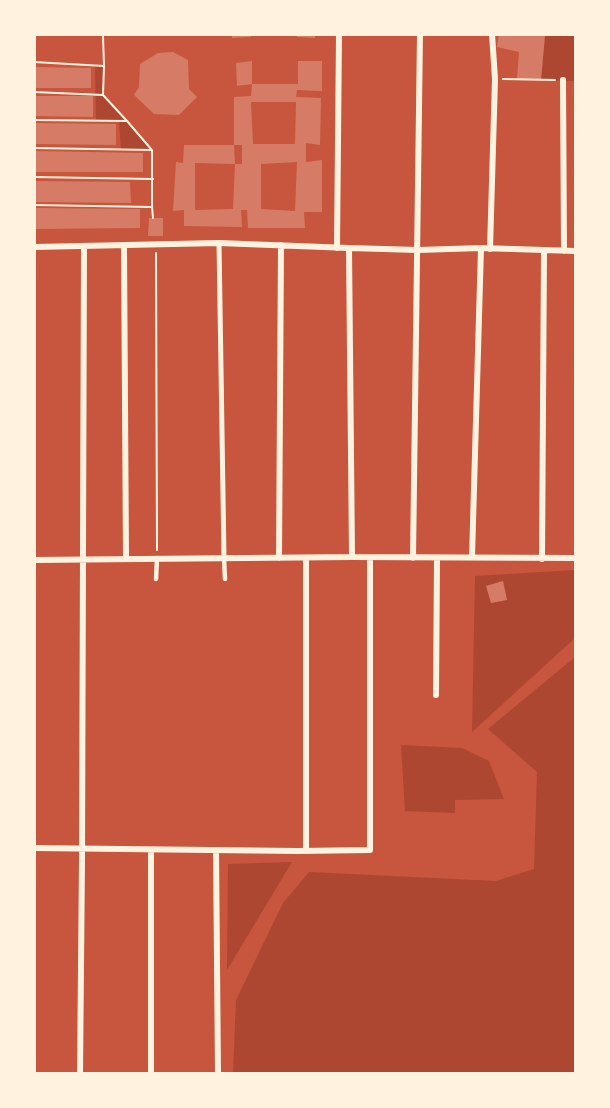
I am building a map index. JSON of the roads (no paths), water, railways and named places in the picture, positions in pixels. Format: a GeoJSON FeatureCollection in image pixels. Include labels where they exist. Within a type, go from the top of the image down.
{"type":"FeatureCollection","features":[{"type":"Feature","properties":{"kind":"street"},"geometry":{"type":"LineString","coordinates":[[337,248],[339,34]]}},
{"type":"Feature","properties":{"kind":"street"},"geometry":{"type":"LineString","coordinates":[[413,558],[420,34]]}},
{"type":"Feature","properties":{"kind":"street"},"geometry":{"type":"LineString","coordinates":[[490,249],[495,79],[492,34]]}},
{"type":"Feature","properties":{"kind":"street"},"geometry":{"type":"LineString","coordinates":[[564,80],[564,251]]}},
{"type":"Feature","properties":{"kind":"street"},"geometry":{"type":"LineString","coordinates":[[34,247],[219,243],[418,250],[482,248],[576,251]]}},
{"type":"Feature","properties":{"kind":"street"},"geometry":{"type":"LineString","coordinates":[[219,243],[224,558]]}},
{"type":"Feature","properties":{"kind":"street"},"geometry":{"type":"LineString","coordinates":[[279,558],[281,245]]}},
{"type":"Feature","properties":{"kind":"street"},"geometry":{"type":"LineString","coordinates":[[124,246],[126,559]]}},
{"type":"Feature","properties":{"kind":"street"},"geometry":{"type":"LineString","coordinates":[[80,1074],[84,247]]}},
{"type":"Feature","properties":{"kind":"street"},"geometry":{"type":"LineString","coordinates":[[349,248],[352,557]]}},
{"type":"Feature","properties":{"kind":"street"},"geometry":{"type":"LineString","coordinates":[[472,557],[482,248]]}},
{"type":"Feature","properties":{"kind":"street"},"geometry":{"type":"LineString","coordinates":[[542,559],[543,251]]}},
{"type":"Feature","properties":{"kind":"street"},"geometry":{"type":"LineString","coordinates":[[34,560],[352,557],[576,558]]}},
{"type":"Feature","properties":{"kind":"street"},"geometry":{"type":"LineString","coordinates":[[306,558],[306,851]]}},
{"type":"Feature","properties":{"kind":"street"},"geometry":{"type":"LineString","coordinates":[[34,848],[370,850],[370,558]]}},
{"type":"Feature","properties":{"kind":"street"},"geometry":{"type":"LineString","coordinates":[[436,695],[437,558]]}},
{"type":"Feature","properties":{"kind":"street"},"geometry":{"type":"LineString","coordinates":[[151,850],[152,1074]]}},
{"type":"Feature","properties":{"kind":"street"},"geometry":{"type":"LineString","coordinates":[[216,850],[219,1074]]}},
{"type":"Feature","properties":{"kind":"lane"},"geometry":{"type":"LineString","coordinates":[[156,579],[157,558]]}},
{"type":"Feature","properties":{"kind":"lane"},"geometry":{"type":"LineString","coordinates":[[224,558],[225,579]]}}]}
